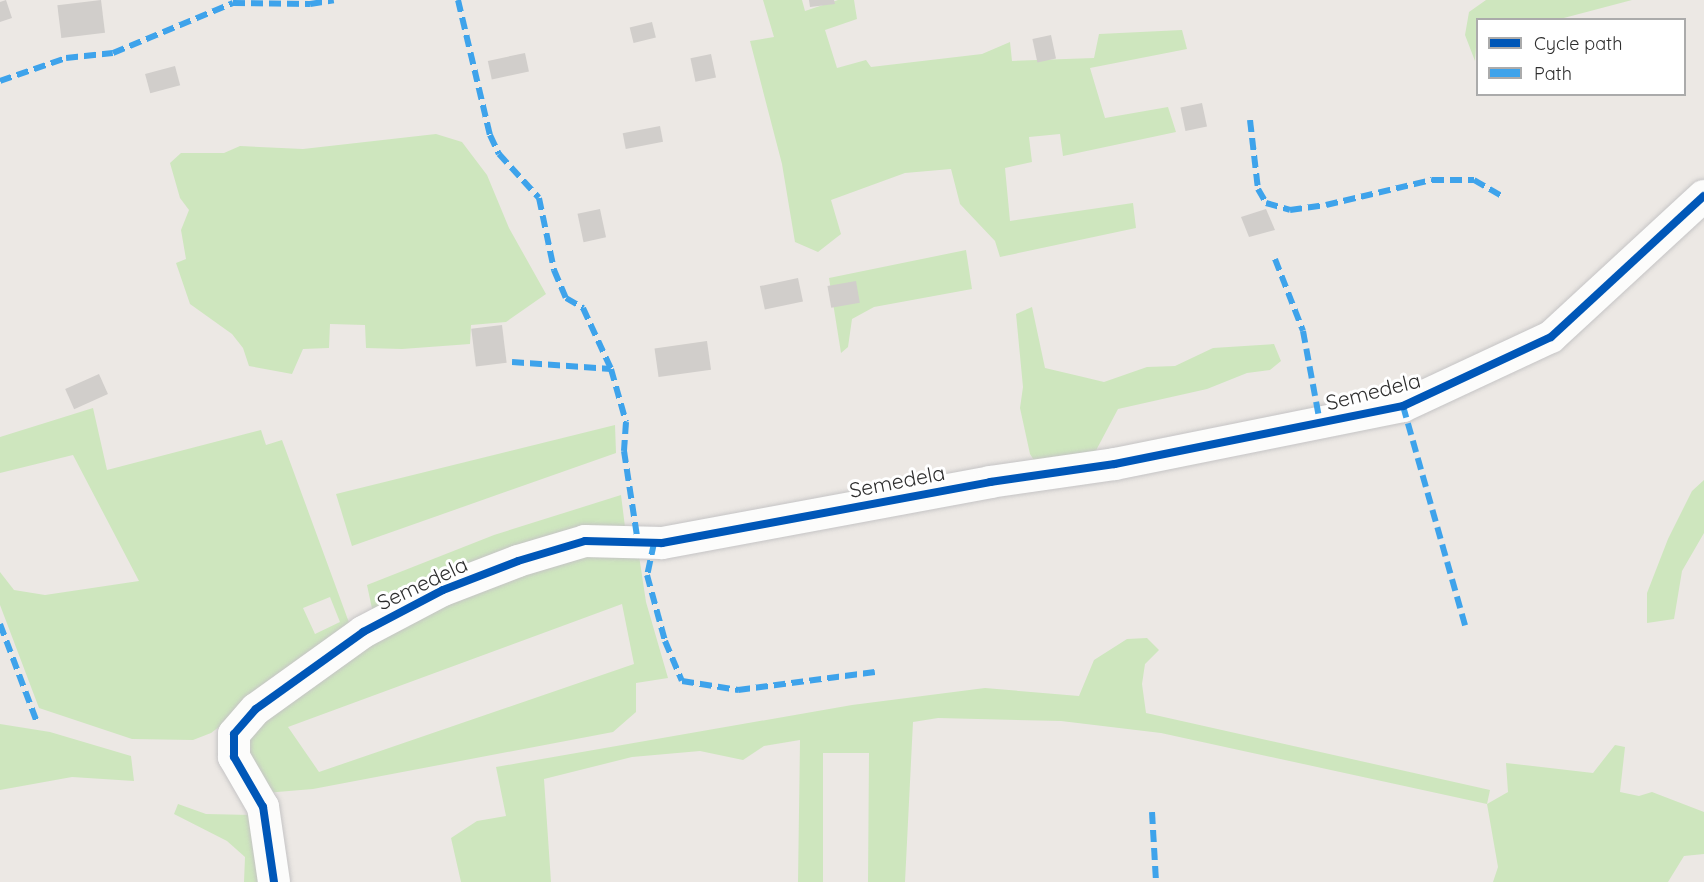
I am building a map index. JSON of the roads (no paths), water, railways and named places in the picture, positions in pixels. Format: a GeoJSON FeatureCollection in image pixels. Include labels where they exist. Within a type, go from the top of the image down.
{"type":"FeatureCollection","features":[{"type":"Feature","properties":{"kind":"street","name":"Semedela"},"geometry":{"type":"LineString","coordinates":[[274,882],[263,807],[234,757],[234,734],[256,709],[363,632],[443,590],[518,561],[585,541],[662,543],[990,482],[1115,464],[1403,406],[1551,337],[1704,196]]}}]}
